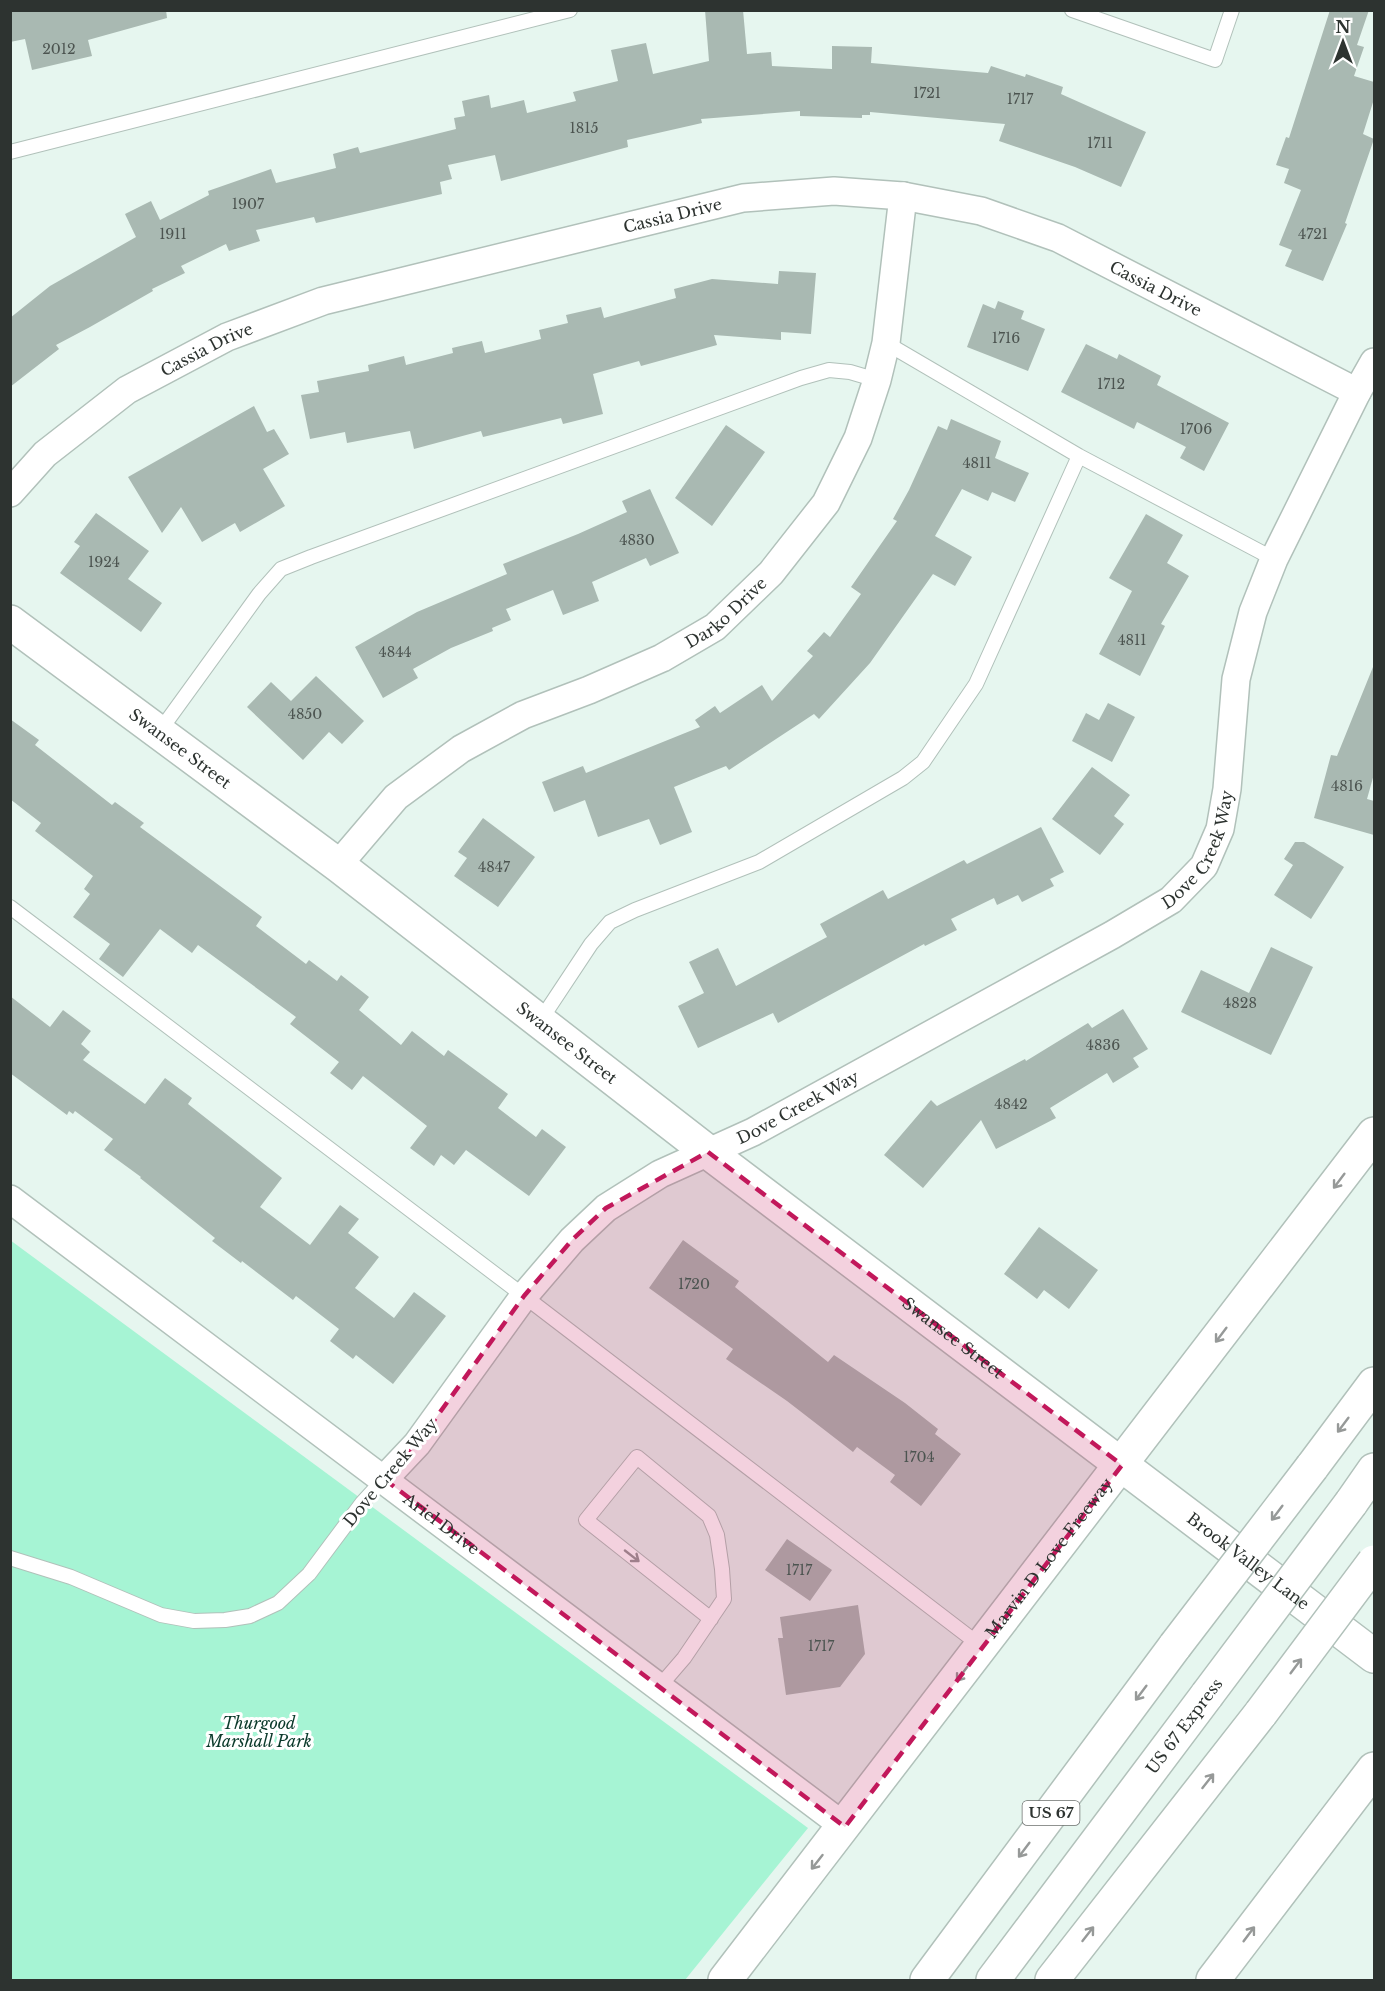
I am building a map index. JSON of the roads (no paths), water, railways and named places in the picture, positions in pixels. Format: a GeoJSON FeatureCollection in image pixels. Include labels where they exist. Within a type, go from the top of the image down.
{"type":"FeatureCollection","features":[{"type":"Feature","properties":{"kind":"main road","name":"Swansee Street"},"geometry":{"type":"LineString","coordinates":[[10,622],[338,865],[708,1152],[1122,1465]]}},
{"type":"Feature","properties":{"kind":"main road","name":"Marvin D Love Freeway"},"geometry":{"type":"LineString","coordinates":[[725,1980],[1374,1134]]}},
{"type":"Feature","properties":{"kind":"main road","name":"US 67"},"geometry":{"type":"LineString","coordinates":[[927,1980],[1175,1646],[1374,1384]]}},
{"type":"Feature","properties":{"kind":"main road","name":"Brook Valley Lane"},"geometry":{"type":"LineString","coordinates":[[1122,1465],[1374,1656]]}},
{"type":"Feature","properties":{"kind":"main road","name":"US 67 Express"},"geometry":{"type":"LineString","coordinates":[[993,1980],[1352,1503],[1374,1470]]}},
{"type":"Feature","properties":{"kind":"main road"},"geometry":{"type":"LineString","coordinates":[[1052,1980],[1261,1713],[1374,1562]]}},
{"type":"Feature","properties":{"kind":"main road"},"geometry":{"type":"LineString","coordinates":[[1213,1980],[1374,1769]]}},
{"type":"Feature","properties":{"kind":"street","name":"Cassia Drive"},"geometry":{"type":"LineString","coordinates":[[10,493],[45,454],[127,390],[227,337],[323,301],[743,198],[834,191],[903,196],[981,211],[1058,238],[1357,392]]}},
{"type":"Feature","properties":{"kind":"street","name":"Darko Drive"},"geometry":{"type":"LineString","coordinates":[[338,865],[396,797],[460,749],[523,715],[663,658],[715,627],[771,573],[826,503],[858,438],[878,380],[886,343],[903,196]]}},
{"type":"Feature","properties":{"kind":"street","name":"Dove Creek Way"},"geometry":{"type":"LineString","coordinates":[[384,1479],[417,1444],[524,1296],[572,1240],[606,1208],[660,1174],[753,1132],[1112,935],[1171,900],[1204,866],[1220,829],[1227,789],[1236,679],[1253,612],[1274,559],[1374,362]]}},
{"type":"Feature","properties":{"kind":"street","name":"Ariel Drive"},"geometry":{"type":"LineString","coordinates":[[10,1199],[844,1827]]}},
{"type":"Feature","properties":{"kind":"lane"},"geometry":{"type":"LineString","coordinates":[[10,152],[570,10]]}},
{"type":"Feature","properties":{"kind":"lane"},"geometry":{"type":"LineString","coordinates":[[1072,10],[1215,60],[1232,10]]}},
{"type":"Feature","properties":{"kind":"lane"},"geometry":{"type":"LineString","coordinates":[[886,343],[1079,456],[1274,559]]}},
{"type":"Feature","properties":{"kind":"lane"},"geometry":{"type":"LineString","coordinates":[[159,732],[259,594],[281,569],[801,378],[830,370],[850,372],[878,380]]}},
{"type":"Feature","properties":{"kind":"lane"},"geometry":{"type":"LineString","coordinates":[[540,1022],[591,944],[610,922],[759,862],[903,778],[923,762],[976,684],[1079,456]]}},
{"type":"Feature","properties":{"kind":"lane"},"geometry":{"type":"LineString","coordinates":[[10,907],[524,1296],[982,1647]]}},
{"type":"Feature","properties":{"kind":"lane"},"geometry":{"type":"LineString","coordinates":[[659,1687],[684,1658],[711,1619],[724,1599],[722,1569],[717,1535],[709,1516],[637,1457],[586,1520],[711,1619]]}},
{"type":"Feature","properties":{"kind":"lane","name":"Dove Creek Way"},"geometry":{"type":"LineString","coordinates":[[10,1558],[71,1577],[161,1615],[194,1621],[250,1616],[278,1604],[309,1574],[362,1503],[384,1479]]}},
{"type":"Feature","properties":{"kind":"park label","name":"Thurgood Marshall Park"},"geometry":{"type":"Point","coordinates":[259,1732]}}]}
